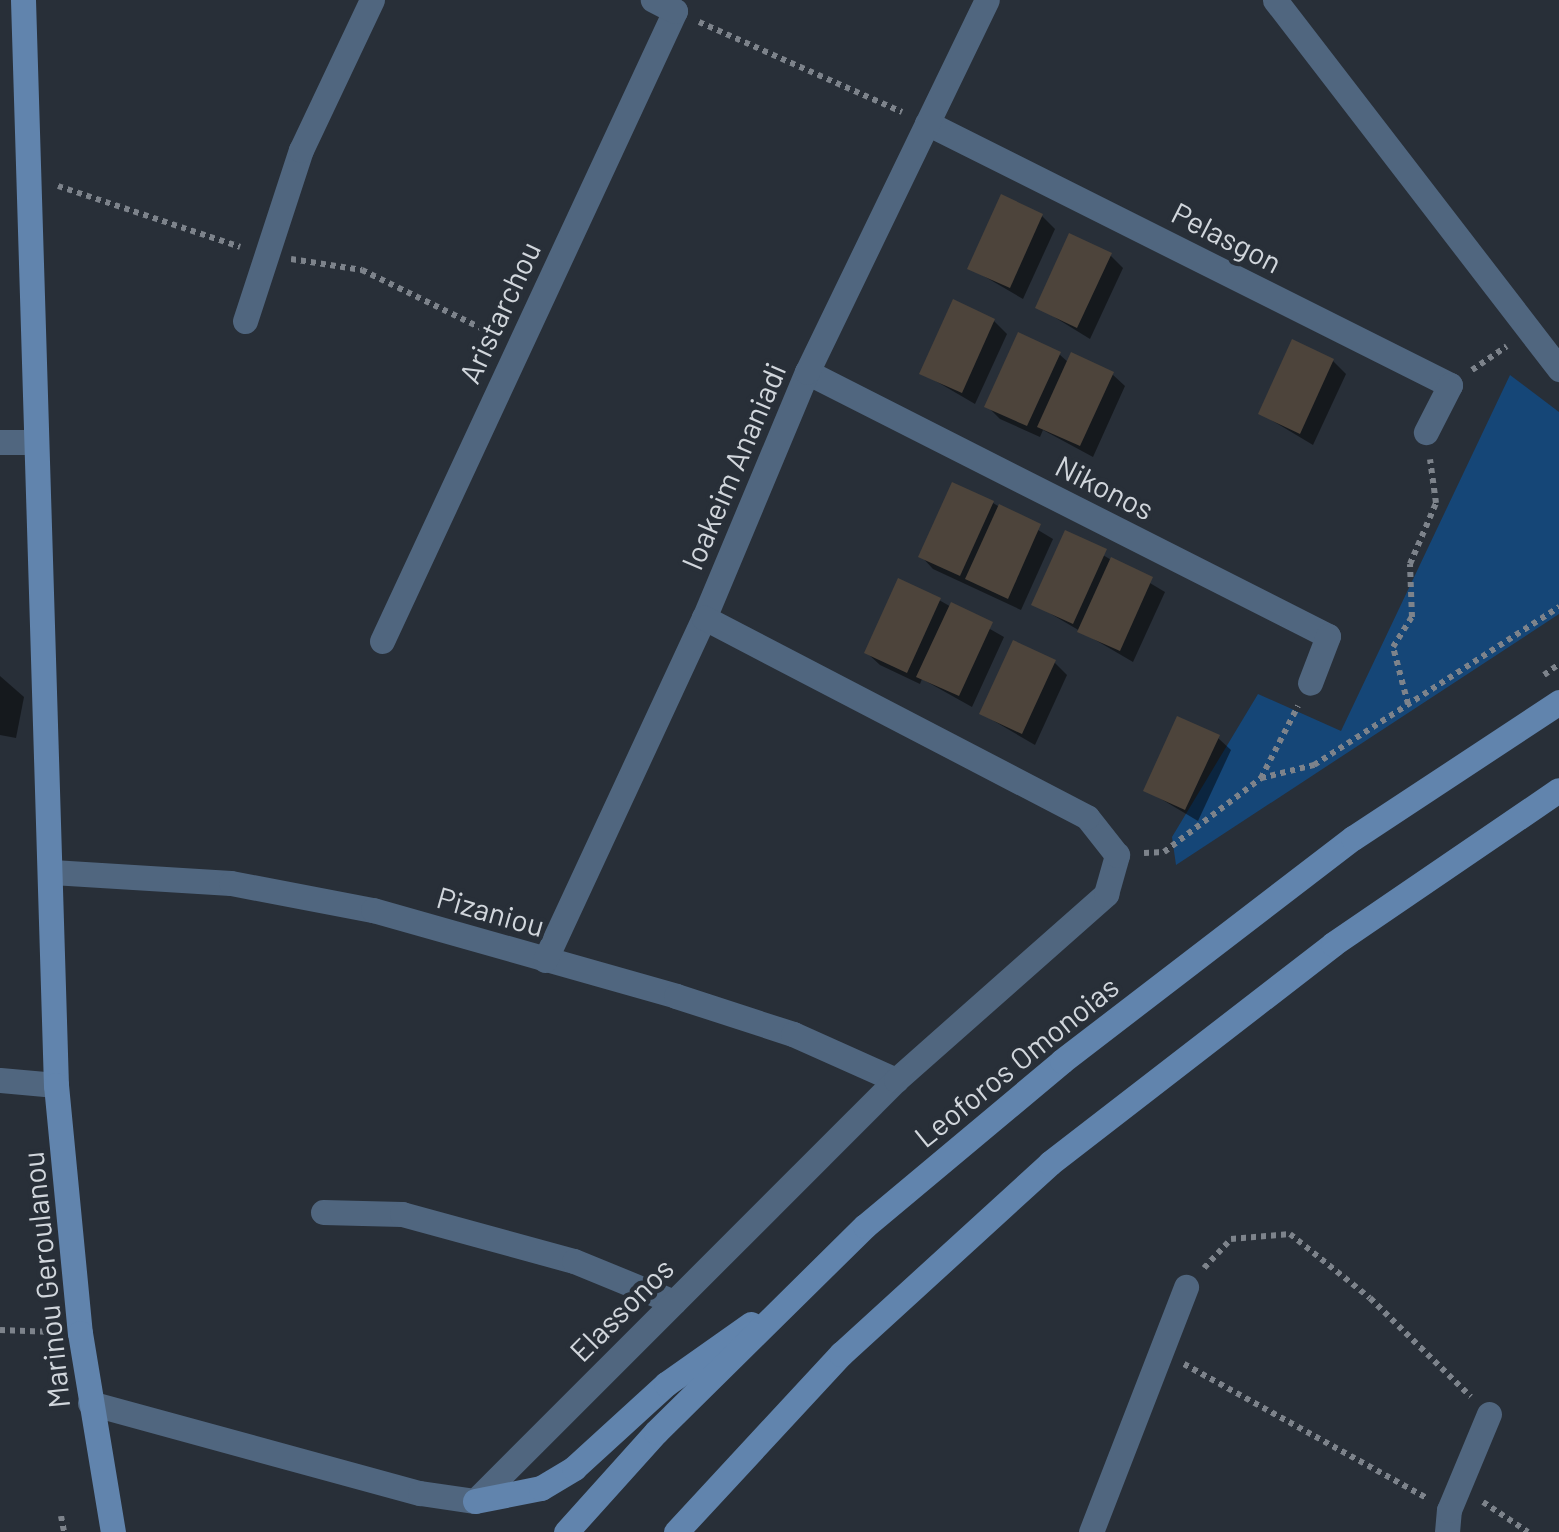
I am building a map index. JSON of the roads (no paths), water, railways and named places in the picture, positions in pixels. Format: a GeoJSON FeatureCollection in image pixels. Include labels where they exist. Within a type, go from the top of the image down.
{"type":"FeatureCollection","features":[{"type":"Feature","properties":{"kind":"main road","name":"Marinou Geroulanou"},"geometry":{"type":"LineString","coordinates":[[23,0],[56,1085],[80,1333],[113,1532]]}},
{"type":"Feature","properties":{"kind":"main road","name":"Leoforos Omonoias"},"geometry":{"type":"LineString","coordinates":[[566,1532],[772,1314],[864,1226],[1062,1061],[1353,838],[1559,702]]}},
{"type":"Feature","properties":{"kind":"main road"},"geometry":{"type":"LineString","coordinates":[[676,1532],[841,1354],[1050,1163],[1333,944],[1559,790]]}},
{"type":"Feature","properties":{"kind":"main road"},"geometry":{"type":"LineString","coordinates":[[475,1501],[541,1488],[574,1468],[716,1343],[772,1314]]}},
{"type":"Feature","properties":{"kind":"street"},"geometry":{"type":"LineString","coordinates":[[245,321],[302,150],[372,0]]}},
{"type":"Feature","properties":{"kind":"street","name":"Ioakeim Ananiadi"},"geometry":{"type":"LineString","coordinates":[[545,960],[704,618],[807,372],[987,0]]}},
{"type":"Feature","properties":{"kind":"street"},"geometry":{"type":"LineString","coordinates":[[1275,0],[1559,369]]}},
{"type":"Feature","properties":{"kind":"street","name":"Aristarchou"},"geometry":{"type":"LineString","coordinates":[[382,641],[664,5]]}},
{"type":"Feature","properties":{"kind":"street","name":"Pelasgon"},"geometry":{"type":"LineString","coordinates":[[927,123],[1450,385],[1426,432]]}},
{"type":"Feature","properties":{"kind":"street","name":"Nikonos"},"geometry":{"type":"LineString","coordinates":[[807,372],[1328,636],[1310,683]]}},
{"type":"Feature","properties":{"kind":"street"},"geometry":{"type":"LineString","coordinates":[[0,442],[36,442]]}},
{"type":"Feature","properties":{"kind":"street","name":"Elassonos"},"geometry":{"type":"LineString","coordinates":[[475,1501],[896,1080],[1106,894],[1117,856],[1087,817],[704,618]]}},
{"type":"Feature","properties":{"kind":"street","name":"Pizaniou"},"geometry":{"type":"LineString","coordinates":[[52,872],[231,883],[373,910],[793,1034],[896,1080]]}},
{"type":"Feature","properties":{"kind":"street"},"geometry":{"type":"LineString","coordinates":[[0,1080],[56,1085]]}},
{"type":"Feature","properties":{"kind":"street"},"geometry":{"type":"LineString","coordinates":[[322,1212],[402,1214],[574,1261],[674,1302]]}},
{"type":"Feature","properties":{"kind":"street"},"geometry":{"type":"LineString","coordinates":[[1091,1532],[1186,1287]]}},
{"type":"Feature","properties":{"kind":"street"},"geometry":{"type":"LineString","coordinates":[[90,1402],[389,1485],[475,1501]]}},
{"type":"Feature","properties":{"kind":"street"},"geometry":{"type":"LineString","coordinates":[[1452,1509],[1489,1414]]}}]}
